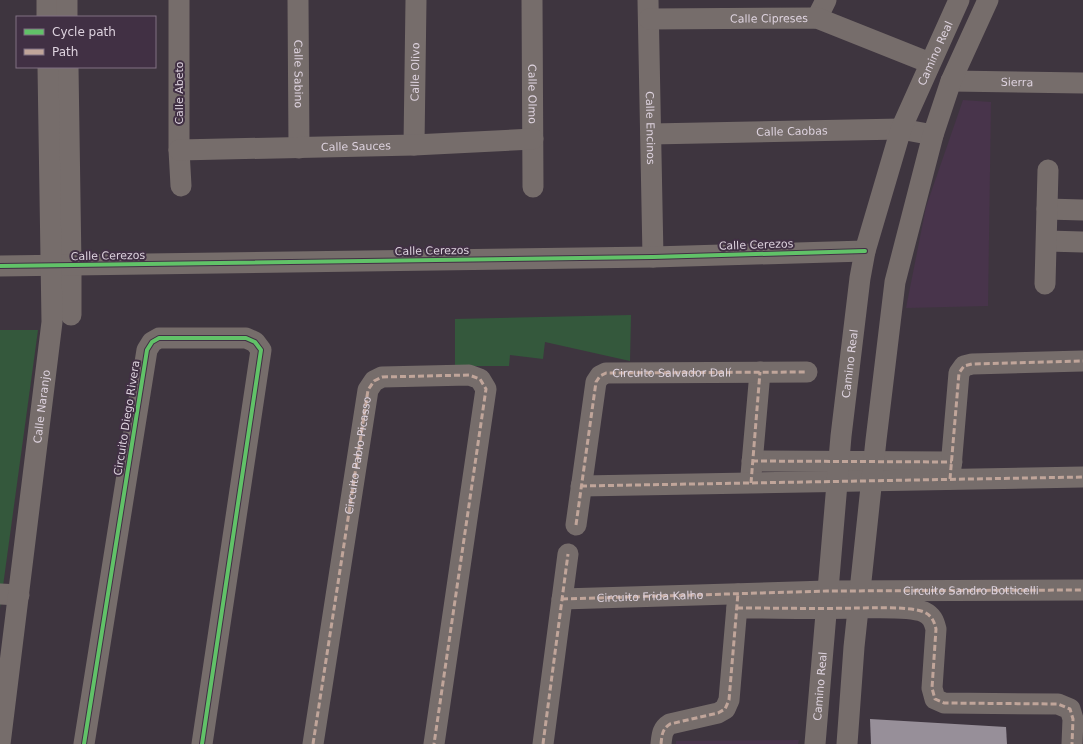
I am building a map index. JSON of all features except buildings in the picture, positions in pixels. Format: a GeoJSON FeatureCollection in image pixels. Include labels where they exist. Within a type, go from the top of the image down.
{"type":"FeatureCollection","features":[{"type":"Feature","properties":{"kind":"street"},"geometry":{"type":"LineString","coordinates":[[47,0],[47,16]]}},
{"type":"Feature","properties":{"kind":"street"},"geometry":{"type":"LineString","coordinates":[[67,0],[67,16]]}},
{"type":"Feature","properties":{"kind":"street","name":"Calle Abeto"},"geometry":{"type":"LineString","coordinates":[[179,0],[179,150],[181,186]]}},
{"type":"Feature","properties":{"kind":"street","name":"Calle Sabino"},"geometry":{"type":"LineString","coordinates":[[298,0],[299,148]]}},
{"type":"Feature","properties":{"kind":"street","name":"Calle Olivo"},"geometry":{"type":"LineString","coordinates":[[414,145],[416,0]]}},
{"type":"Feature","properties":{"kind":"street","name":"Calle Olmo"},"geometry":{"type":"LineString","coordinates":[[532,0],[534,187]]}},
{"type":"Feature","properties":{"kind":"street"},"geometry":{"type":"LineString","coordinates":[[817,18],[826,0]]}},
{"type":"Feature","properties":{"kind":"street","name":"Camino Real"},"geometry":{"type":"LineString","coordinates":[[815,744],[838,471],[860,278],[865,251],[901,129],[959,0]]}},
{"type":"Feature","properties":{"kind":"street"},"geometry":{"type":"LineString","coordinates":[[847,744],[859,600],[895,282],[933,135],[951,81],[988,0]]}},
{"type":"Feature","properties":{"kind":"street","name":"Calle Cipreses"},"geometry":{"type":"LineString","coordinates":[[648,10],[817,18],[930,64]]}},
{"type":"Feature","properties":{"kind":"street","name":"Calle Encinos"},"geometry":{"type":"LineString","coordinates":[[648,10],[653,257]]}},
{"type":"Feature","properties":{"kind":"street","name":"Calle Naranjo"},"geometry":{"type":"LineString","coordinates":[[48,68],[61,265],[71,315]]}},
{"type":"Feature","properties":{"kind":"street","name":"Calle Naranjo"},"geometry":{"type":"LineString","coordinates":[[0,744],[9,594],[61,265],[68,68]]}},
{"type":"Feature","properties":{"kind":"street","name":"Sierra"},"geometry":{"type":"LineString","coordinates":[[951,81],[1083,82]]}},
{"type":"Feature","properties":{"kind":"street","name":"Calle Caobas"},"geometry":{"type":"LineString","coordinates":[[651,134],[901,129],[933,135]]}},
{"type":"Feature","properties":{"kind":"street","name":"Calle Sauces"},"geometry":{"type":"LineString","coordinates":[[179,150],[414,145],[533,140]]}},
{"type":"Feature","properties":{"kind":"street"},"geometry":{"type":"LineString","coordinates":[[1045,284],[1048,170]]}},
{"type":"Feature","properties":{"kind":"street"},"geometry":{"type":"LineString","coordinates":[[1047,209],[1083,210]]}},
{"type":"Feature","properties":{"kind":"street"},"geometry":{"type":"LineString","coordinates":[[1047,241],[1083,242]]}},
{"type":"Feature","properties":{"kind":"street","name":"Calle Cerezos"},"geometry":{"type":"LineString","coordinates":[[0,266],[653,257],[865,251]]}},
{"type":"Feature","properties":{"kind":"street","name":"Circuito Diego Rivera"},"geometry":{"type":"LineString","coordinates":[[84,744],[147,350],[152,342],[159,338],[246,338],[255,342],[261,350],[202,744]]}},
{"type":"Feature","properties":{"kind":"street"},"geometry":{"type":"LineString","coordinates":[[951,470],[959,373],[964,366],[972,364],[1083,361]]}},
{"type":"Feature","properties":{"kind":"street"},"geometry":{"type":"LineString","coordinates":[[751,483],[760,372]]}},
{"type":"Feature","properties":{"kind":"street","name":"Circuito Salvador Dalí"},"geometry":{"type":"LineString","coordinates":[[576,525],[596,382],[600,376],[606,373],[807,372]]}},
{"type":"Feature","properties":{"kind":"street","name":"Circuito Pablo Picasso"},"geometry":{"type":"LineString","coordinates":[[313,744],[368,390],[374,381],[382,377],[469,375],[480,379],[486,389],[434,744]]}},
{"type":"Feature","properties":{"kind":"street"},"geometry":{"type":"LineString","coordinates":[[752,461],[838,471],[951,470],[1083,477]]}},
{"type":"Feature","properties":{"kind":"street"},"geometry":{"type":"LineString","coordinates":[[581,486],[751,483],[838,471]]}},
{"type":"Feature","properties":{"kind":"street"},"geometry":{"type":"LineString","coordinates":[[543,744],[568,554]]}},
{"type":"Feature","properties":{"kind":"street","name":"Circuito Sandro Botticelli"},"geometry":{"type":"LineString","coordinates":[[859,600],[1083,590]]}},
{"type":"Feature","properties":{"kind":"street","name":"Circuito Frida Kalho"},"geometry":{"type":"LineString","coordinates":[[562,599],[859,600]]}},
{"type":"Feature","properties":{"kind":"street"},"geometry":{"type":"LineString","coordinates":[[661,744],[662,732],[665,727],[670,724],[718,713],[725,709],[729,700],[737,600]]}},
{"type":"Feature","properties":{"kind":"street","name":"Circuito Sandro Botticelli"},"geometry":{"type":"LineString","coordinates":[[859,600],[889,608],[918,610],[930,616],[934,620],[936,629],[932,688],[935,699],[944,703],[1058,704],[1070,709],[1073,719],[1072,744]]}},
{"type":"Feature","properties":{"kind":"shaded area"},"geometry":{"type":"Polygon","coordinates":[[[963,100],[991,102],[988,306],[906,308],[926,207],[963,100]]]}},
{"type":"Feature","properties":{"kind":"shaded area"},"geometry":{"type":"Polygon","coordinates":[[[799,740],[798,744],[676,744],[676,741],[799,740]]]}},
{"type":"Feature","properties":{"kind":"green space"},"geometry":{"type":"Polygon","coordinates":[[[631,315],[630,361],[545,342],[543,359],[510,355],[509,366],[455,366],[455,319],[631,315]]]}},
{"type":"Feature","properties":{"kind":"green space"},"geometry":{"type":"Polygon","coordinates":[[[0,330],[38,330],[0,608],[0,330]]]}},
{"type":"Feature","properties":{"kind":"marked path"},"geometry":{"type":"LineString","coordinates":[[950,479],[959,373],[964,366],[972,364],[1083,361]]}},
{"type":"Feature","properties":{"kind":"marked path"},"geometry":{"type":"LineString","coordinates":[[751,483],[760,372]]}},
{"type":"Feature","properties":{"kind":"marked path"},"geometry":{"type":"LineString","coordinates":[[576,525],[596,382],[600,376],[606,373],[807,372]]}},
{"type":"Feature","properties":{"kind":"marked path"},"geometry":{"type":"LineString","coordinates":[[313,744],[368,390],[374,381],[382,377],[469,375],[480,379],[486,389],[434,744]]}},
{"type":"Feature","properties":{"kind":"marked path"},"geometry":{"type":"LineString","coordinates":[[752,461],[952,462]]}},
{"type":"Feature","properties":{"kind":"marked path"},"geometry":{"type":"LineString","coordinates":[[581,486],[1083,477]]}},
{"type":"Feature","properties":{"kind":"marked path"},"geometry":{"type":"LineString","coordinates":[[543,744],[568,554]]}},
{"type":"Feature","properties":{"kind":"marked path"},"geometry":{"type":"LineString","coordinates":[[562,599],[827,591],[1083,590]]}},
{"type":"Feature","properties":{"kind":"marked path"},"geometry":{"type":"LineString","coordinates":[[661,744],[664,730],[670,724],[718,713],[725,709],[729,700],[738,593]]}},
{"type":"Feature","properties":{"kind":"marked path"},"geometry":{"type":"LineString","coordinates":[[737,608],[891,608],[910,609],[924,612],[932,619],[936,629],[932,688],[935,699],[944,703],[1058,704],[1070,709],[1073,719],[1072,744]]}},
{"type":"Feature","properties":{"kind":"cycle path"},"geometry":{"type":"LineString","coordinates":[[0,266],[653,257],[865,251]]}},
{"type":"Feature","properties":{"kind":"cycle path"},"geometry":{"type":"LineString","coordinates":[[84,744],[147,350],[152,342],[159,338],[246,338],[255,342],[261,350],[202,744]]}}]}
